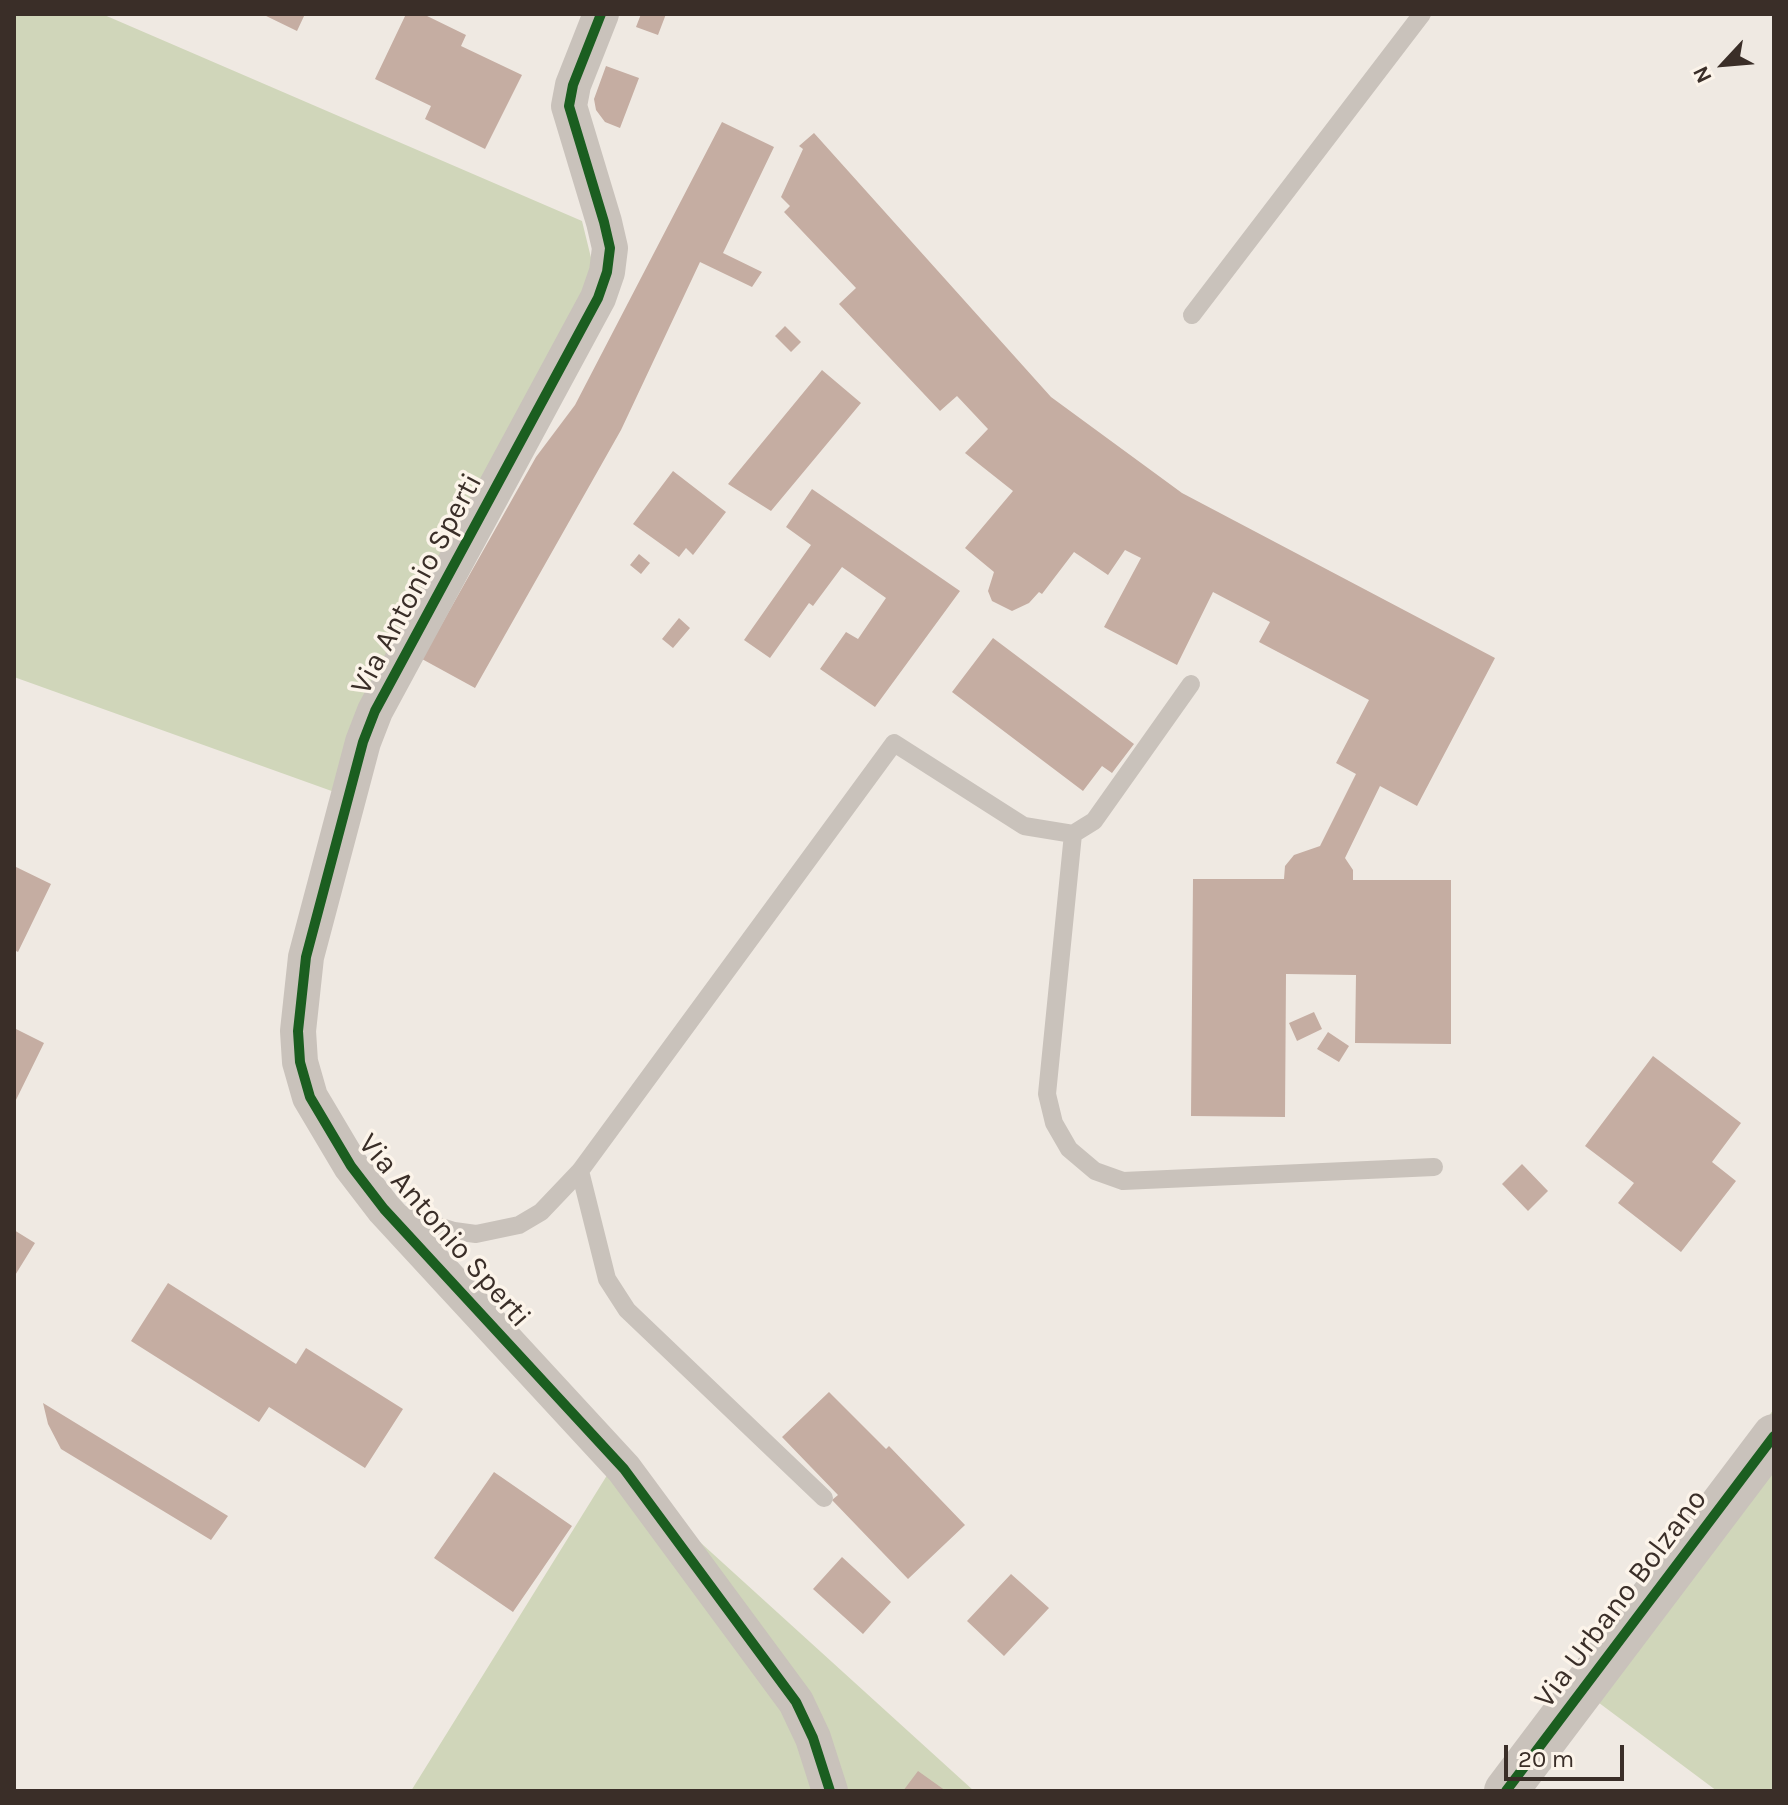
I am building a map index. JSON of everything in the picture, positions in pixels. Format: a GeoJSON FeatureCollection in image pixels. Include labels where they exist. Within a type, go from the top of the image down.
{"type":"FeatureCollection","features":[{"type":"Feature","properties":{"kind":"street","name":"Via Antonio Sperti"},"geometry":{"type":"LineString","coordinates":[[601,14],[573,85],[569,106],[610,248],[607,272],[598,298],[375,711],[363,742],[306,957],[298,1031],[300,1062],[310,1097],[326,1129],[384,1209],[624,1469],[796,1702],[813,1738],[830,1791]]}},
{"type":"Feature","properties":{"kind":"street","name":"Via Urbano Bolzano"},"geometry":{"type":"LineString","coordinates":[[1506,1791],[1774,1436]]}},
{"type":"Feature","properties":{"kind":"lane"},"geometry":{"type":"LineString","coordinates":[[1192,315],[1422,14]]}},
{"type":"Feature","properties":{"kind":"lane"},"geometry":{"type":"LineString","coordinates":[[384,1209],[454,1231],[497,1231],[519,1225],[541,1212],[580,1171],[894,743],[1024,826],[1073,834],[1094,821],[1191,684]]}},
{"type":"Feature","properties":{"kind":"lane"},"geometry":{"type":"LineString","coordinates":[[1073,834],[1047,1094],[1054,1123],[1069,1149],[1095,1171],[1123,1181],[1434,1167]]}},
{"type":"Feature","properties":{"kind":"lane"},"geometry":{"type":"LineString","coordinates":[[580,1171],[607,1279],[627,1310],[824,1498]]}},
{"type":"Feature","properties":{"kind":"green space"},"geometry":{"type":"Polygon","coordinates":[[[14,14],[102,14],[582,221],[594,270],[340,794],[14,677],[14,14]]]}},
{"type":"Feature","properties":{"kind":"green space"},"geometry":{"type":"Polygon","coordinates":[[[1774,1409],[1774,1791],[1717,1791],[1567,1679],[1774,1409]]]}},
{"type":"Feature","properties":{"kind":"green space"},"geometry":{"type":"Polygon","coordinates":[[[614,1464],[974,1791],[411,1791],[614,1464]]]}},
{"type":"Feature","properties":{"kind":"building"},"geometry":{"type":"Polygon","coordinates":[[[262,14],[305,14],[297,31],[262,14]]]}},
{"type":"Feature","properties":{"kind":"building"},"geometry":{"type":"Polygon","coordinates":[[[406,14],[423,14],[466,35],[461,46],[522,75],[485,149],[425,119],[431,106],[375,79],[406,14]]]}},
{"type":"Feature","properties":{"kind":"building"},"geometry":{"type":"Polygon","coordinates":[[[641,14],[666,14],[658,35],[636,27],[641,14]]]}},
{"type":"Feature","properties":{"kind":"building"},"geometry":{"type":"Polygon","coordinates":[[[606,66],[639,78],[620,128],[605,122],[596,110],[594,99],[606,66]]]}},
{"type":"Feature","properties":{"kind":"building"},"geometry":{"type":"Polygon","coordinates":[[[722,122],[774,147],[723,253],[762,272],[752,287],[700,262],[621,430],[475,688],[422,659],[536,457],[575,405],[722,122]]]}},
{"type":"Feature","properties":{"kind":"building"},"geometry":{"type":"Polygon","coordinates":[[[814,133],[1051,397],[1182,493],[1495,658],[1417,806],[1380,786],[1345,858],[1353,870],[1353,880],[1451,880],[1451,1044],[1355,1043],[1356,975],[1286,974],[1285,1117],[1191,1116],[1193,879],[1284,879],[1285,866],[1294,855],[1320,846],[1356,774],[1336,763],[1369,700],[1259,642],[1270,622],[1213,592],[1177,665],[1104,627],[1141,558],[1125,550],[1108,575],[1074,552],[1042,594],[1039,592],[1029,603],[1012,611],[992,601],[988,591],[994,572],[965,548],[1013,491],[965,453],[988,429],[957,396],[940,411],[839,304],[856,288],[784,212],[790,206],[781,197],[803,149],[799,146],[814,133]]]}},
{"type":"Feature","properties":{"kind":"building"},"geometry":{"type":"Polygon","coordinates":[[[785,326],[801,342],[791,352],[775,336],[785,326]]]}},
{"type":"Feature","properties":{"kind":"building"},"geometry":{"type":"Polygon","coordinates":[[[822,370],[861,403],[771,511],[728,484],[822,370]]]}},
{"type":"Feature","properties":{"kind":"building"},"geometry":{"type":"Polygon","coordinates":[[[673,471],[726,512],[693,555],[686,548],[679,557],[633,524],[673,471]]]}},
{"type":"Feature","properties":{"kind":"building"},"geometry":{"type":"Polygon","coordinates":[[[812,489],[960,591],[875,707],[820,669],[846,632],[858,639],[886,598],[842,567],[813,606],[809,603],[770,658],[744,640],[811,545],[786,527],[812,489]]]}},
{"type":"Feature","properties":{"kind":"building"},"geometry":{"type":"Polygon","coordinates":[[[639,554],[650,563],[641,574],[630,565],[639,554]]]}},
{"type":"Feature","properties":{"kind":"building"},"geometry":{"type":"Polygon","coordinates":[[[679,618],[690,628],[673,648],[662,639],[679,618]]]}},
{"type":"Feature","properties":{"kind":"building"},"geometry":{"type":"Polygon","coordinates":[[[993,638],[1134,744],[1112,773],[1102,766],[1083,791],[952,692],[993,638]]]}},
{"type":"Feature","properties":{"kind":"building"},"geometry":{"type":"Polygon","coordinates":[[[14,866],[51,884],[18,952],[14,950],[14,866]]]}},
{"type":"Feature","properties":{"kind":"building"},"geometry":{"type":"Polygon","coordinates":[[[1314,1012],[1322,1029],[1297,1041],[1289,1023],[1314,1012]]]}},
{"type":"Feature","properties":{"kind":"building"},"geometry":{"type":"Polygon","coordinates":[[[14,1028],[44,1043],[14,1104],[14,1028]]]}},
{"type":"Feature","properties":{"kind":"building"},"geometry":{"type":"Polygon","coordinates":[[[1328,1032],[1349,1046],[1339,1062],[1317,1049],[1328,1032]]]}},
{"type":"Feature","properties":{"kind":"building"},"geometry":{"type":"Polygon","coordinates":[[[1653,1056],[1741,1123],[1712,1162],[1736,1181],[1681,1252],[1618,1203],[1634,1183],[1585,1146],[1653,1056]]]}},
{"type":"Feature","properties":{"kind":"building"},"geometry":{"type":"Polygon","coordinates":[[[1522,1164],[1548,1191],[1528,1211],[1502,1184],[1522,1164]]]}},
{"type":"Feature","properties":{"kind":"building"},"geometry":{"type":"Polygon","coordinates":[[[14,1230],[35,1243],[14,1277],[14,1230]]]}},
{"type":"Feature","properties":{"kind":"building"},"geometry":{"type":"Polygon","coordinates":[[[168,1283],[296,1364],[306,1348],[403,1409],[365,1468],[269,1407],[259,1422],[131,1341],[168,1283]]]}},
{"type":"Feature","properties":{"kind":"building"},"geometry":{"type":"Polygon","coordinates":[[[829,1392],[886,1449],[889,1446],[965,1525],[908,1579],[832,1500],[838,1495],[782,1437],[829,1392]]]}},
{"type":"Feature","properties":{"kind":"building"},"geometry":{"type":"Polygon","coordinates":[[[43,1403],[228,1516],[211,1540],[61,1449],[48,1424],[43,1403]]]}},
{"type":"Feature","properties":{"kind":"building"},"geometry":{"type":"Polygon","coordinates":[[[494,1472],[572,1526],[513,1612],[434,1558],[494,1472]]]}},
{"type":"Feature","properties":{"kind":"building"},"geometry":{"type":"Polygon","coordinates":[[[842,1557],[891,1602],[863,1634],[813,1589],[842,1557]]]}},
{"type":"Feature","properties":{"kind":"building"},"geometry":{"type":"Polygon","coordinates":[[[1011,1574],[1049,1608],[1004,1656],[967,1621],[1011,1574]]]}},
{"type":"Feature","properties":{"kind":"building"},"geometry":{"type":"Polygon","coordinates":[[[918,1771],[946,1791],[903,1791],[918,1771]]]}},
{"type":"Feature","properties":{"kind":"cycle path"},"geometry":{"type":"LineString","coordinates":[[601,14],[573,85],[569,106],[610,248],[607,272],[598,298],[375,711],[363,742],[306,957],[298,1031],[300,1062],[310,1097],[351,1166],[384,1209],[624,1469],[796,1702],[813,1738],[830,1791]]}},
{"type":"Feature","properties":{"kind":"cycle path"},"geometry":{"type":"LineString","coordinates":[[1506,1791],[1774,1436]]}}]}
